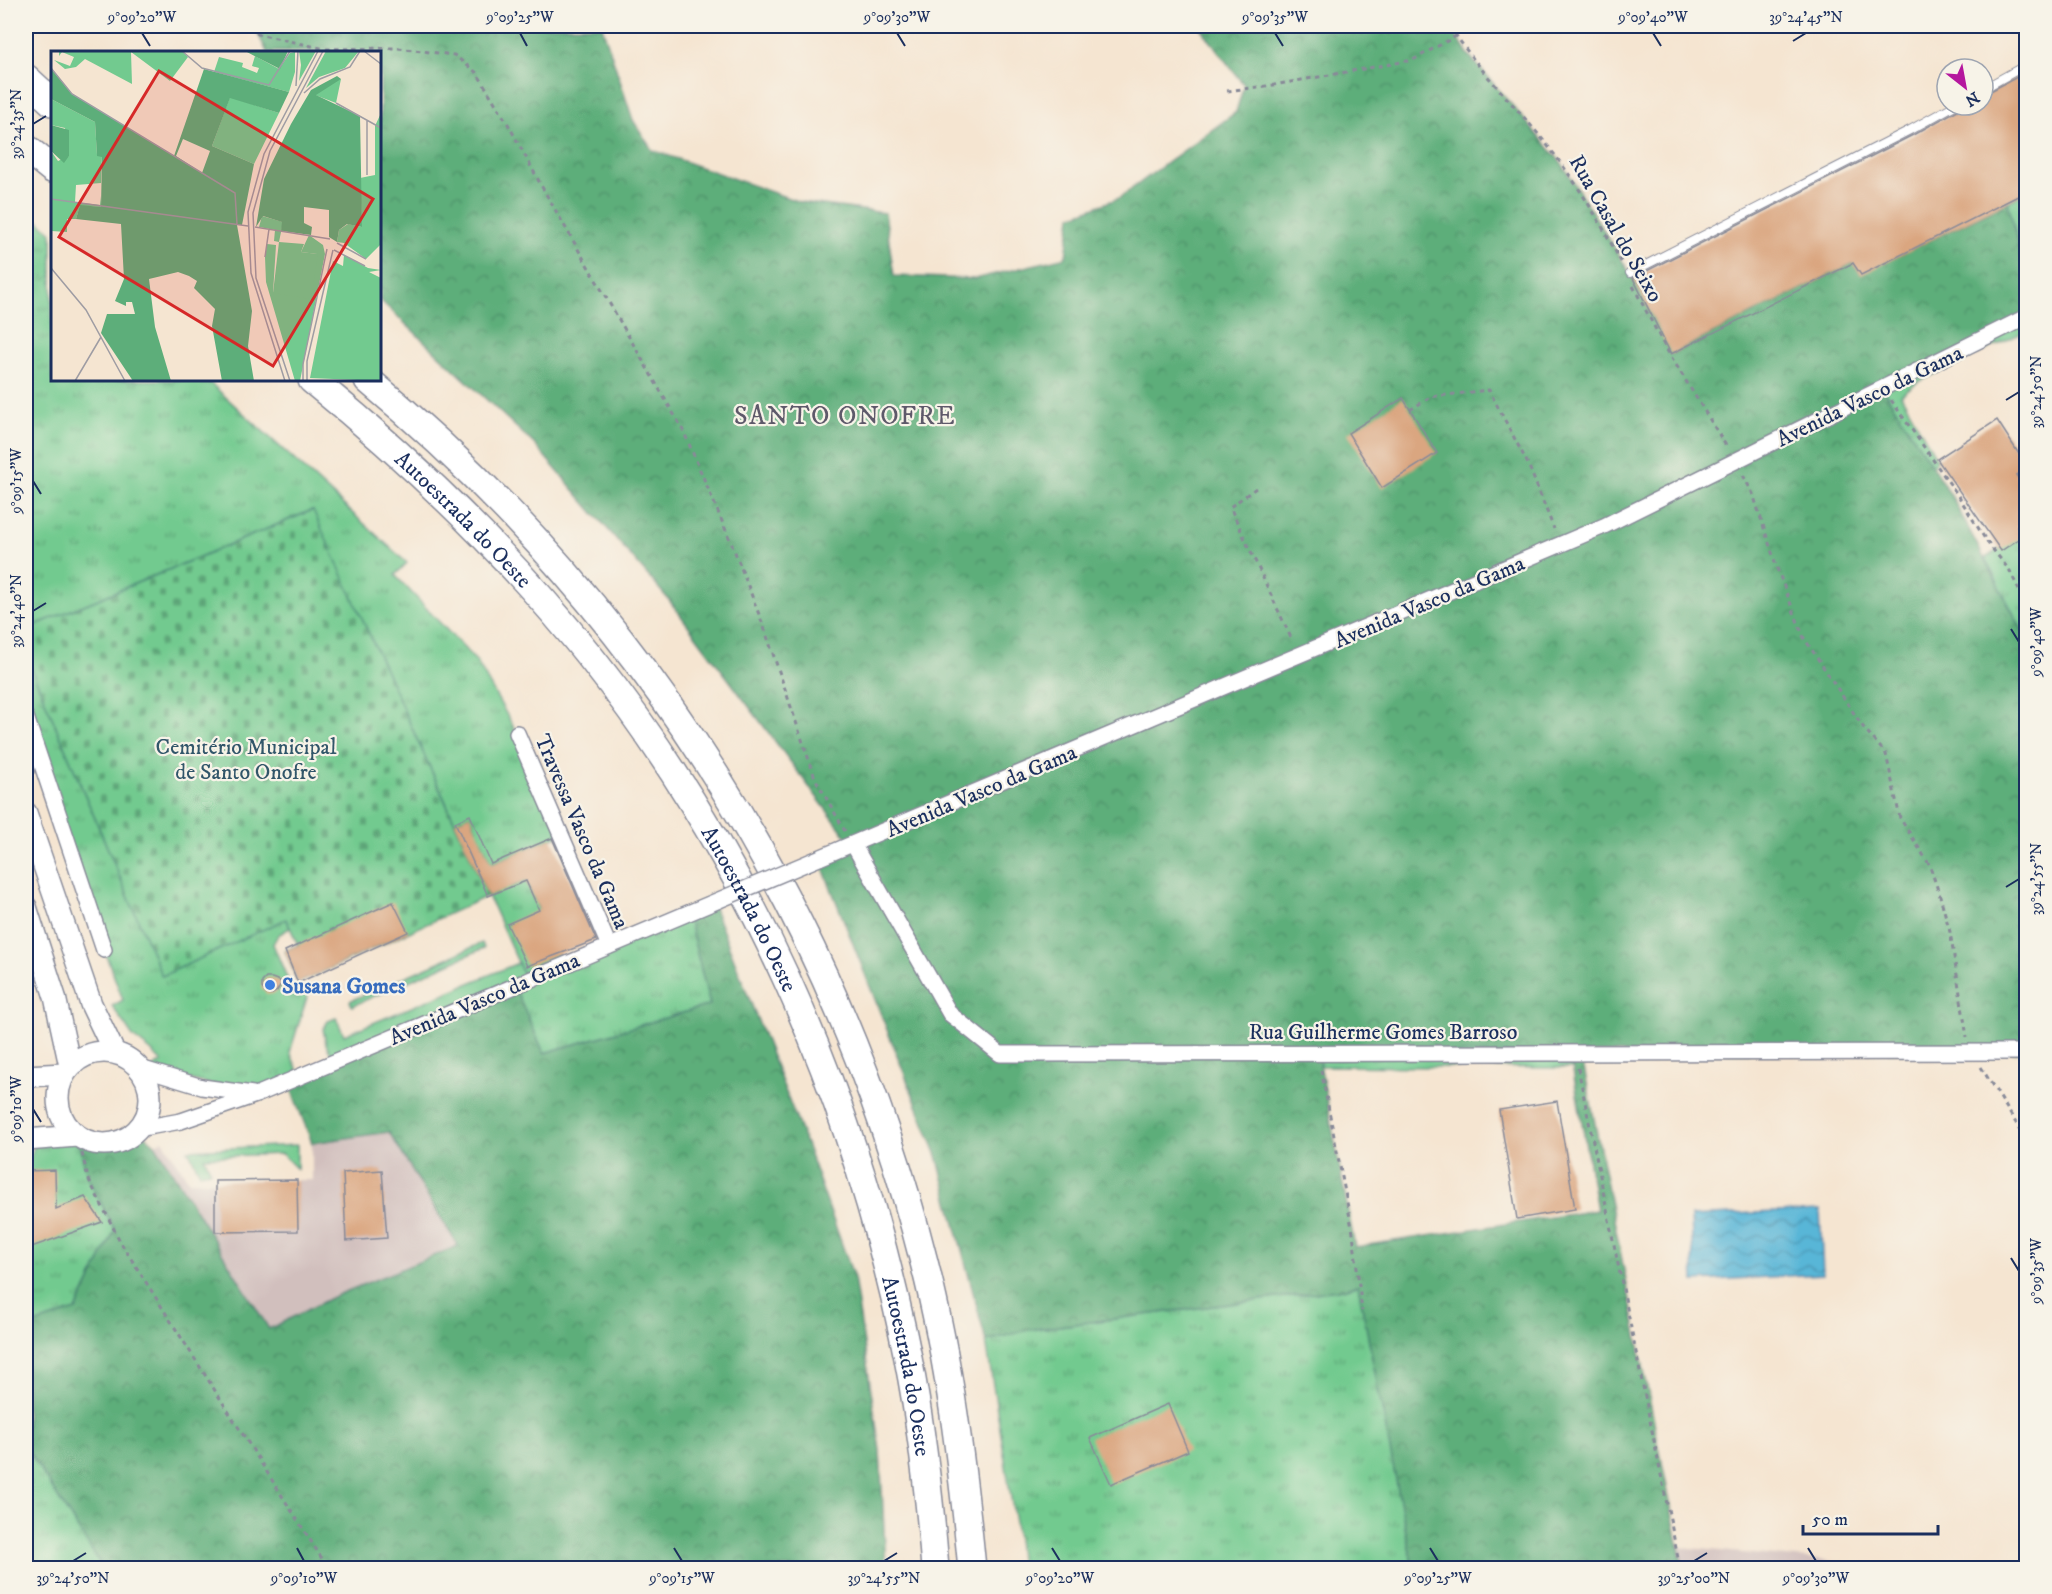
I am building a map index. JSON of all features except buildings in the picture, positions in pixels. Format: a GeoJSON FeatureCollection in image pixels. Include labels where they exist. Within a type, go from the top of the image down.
{"type":"FeatureCollection","features":[{"type":"Feature","properties":{"kind":"highway"},"geometry":{"type":"LineString","coordinates":[[26,78],[51,101]]}},
{"type":"Feature","properties":{"kind":"highway"},"geometry":{"type":"LineString","coordinates":[[26,101],[51,122]]}},
{"type":"Feature","properties":{"kind":"highway"},"geometry":{"type":"LineString","coordinates":[[26,148],[51,168]]}},
{"type":"Feature","properties":{"kind":"highway","name":"Autoestrada do Oeste"},"geometry":{"type":"LineString","coordinates":[[313,381],[382,439],[447,500],[543,600],[593,660],[643,728],[683,789],[759,920],[817,1047],[844,1119],[887,1264],[904,1338],[919,1424],[930,1502],[935,1569]]}},
{"type":"Feature","properties":{"kind":"highway","name":"Autoestrada do Oeste"},"geometry":{"type":"LineString","coordinates":[[369,381],[437,440],[499,501],[551,555],[601,614],[692,736],[738,810],[791,905],[825,974],[873,1096],[924,1262],[941,1335],[959,1449],[972,1569]]}},
{"type":"Feature","properties":{"kind":"main road"},"geometry":{"type":"LineString","coordinates":[[26,813],[87,993],[114,1052]]}},
{"type":"Feature","properties":{"kind":"main road"},"geometry":{"type":"LineString","coordinates":[[26,907],[55,997],[67,1070]]}},
{"type":"Feature","properties":{"kind":"main road"},"geometry":{"type":"LineString","coordinates":[[114,1052],[124,1056],[140,1068],[147,1080],[150,1099],[145,1118],[138,1129],[129,1136],[109,1144],[87,1141],[67,1127],[58,1108],[58,1087],[67,1070],[79,1058],[90,1053],[114,1052]]}},
{"type":"Feature","properties":{"kind":"main road"},"geometry":{"type":"LineString","coordinates":[[26,1076],[67,1070]]}},
{"type":"Feature","properties":{"kind":"main road"},"geometry":{"type":"LineString","coordinates":[[26,1140],[78,1136]]}},
{"type":"Feature","properties":{"kind":"street","name":"Avenida Vasco da Gama"},"geometry":{"type":"LineString","coordinates":[[138,1129],[181,1121],[256,1095],[1561,545],[1736,462],[2026,317]]}},
{"type":"Feature","properties":{"kind":"street"},"geometry":{"type":"LineString","coordinates":[[26,717],[104,950]]}},
{"type":"Feature","properties":{"kind":"street","name":"Travessa Vasco da Gama"},"geometry":{"type":"LineString","coordinates":[[517,733],[609,946]]}},
{"type":"Feature","properties":{"kind":"street","name":"Rua Guilherme Gomes Barroso"},"geometry":{"type":"LineString","coordinates":[[853,844],[950,1014],[1000,1054],[2026,1052]]}},
{"type":"Feature","properties":{"kind":"street"},"geometry":{"type":"LineString","coordinates":[[140,1068],[202,1087],[256,1095]]}},
{"type":"Feature","properties":{"kind":"lane"},"geometry":{"type":"LineString","coordinates":[[1995,83],[2026,66]]}},
{"type":"Feature","properties":{"kind":"lane"},"geometry":{"type":"LineString","coordinates":[[1628,273],[1935,116]]}},
{"type":"Feature","properties":{"kind":"path"},"geometry":{"type":"LineString","coordinates":[[250,26],[258,34],[326,49],[398,48],[454,55],[477,74],[683,430],[733,547],[765,630],[815,778],[853,844]]}},
{"type":"Feature","properties":{"kind":"path","name":"Rua Casal do Seixo"},"geometry":{"type":"LineString","coordinates":[[1450,26],[1484,73],[1554,153],[1605,232],[1690,389],[1736,462],[1753,494],[1778,571],[1804,638],[1863,727],[1886,754],[1900,818],[1929,864],[1940,896],[1950,932],[1962,1015],[1970,1051]]}},
{"type":"Feature","properties":{"kind":"path"},"geometry":{"type":"LineString","coordinates":[[1227,91],[1274,85],[1413,60],[1456,36]]}},
{"type":"Feature","properties":{"kind":"path"},"geometry":{"type":"LineString","coordinates":[[1883,389],[1959,497],[1987,542],[2010,571],[2026,605]]}},
{"type":"Feature","properties":{"kind":"path"},"geometry":{"type":"LineString","coordinates":[[1410,410],[1430,397],[1489,390],[1528,464],[1561,545]]}},
{"type":"Feature","properties":{"kind":"path"},"geometry":{"type":"LineString","coordinates":[[1256,488],[1230,507],[1300,655]]}},
{"type":"Feature","properties":{"kind":"path"},"geometry":{"type":"LineString","coordinates":[[1970,1051],[2026,1138]]}},
{"type":"Feature","properties":{"kind":"path"},"geometry":{"type":"LineString","coordinates":[[1575,1052],[1680,1569]]}},
{"type":"Feature","properties":{"kind":"path"},"geometry":{"type":"LineString","coordinates":[[1318,1053],[1353,1233],[1362,1311]]}},
{"type":"Feature","properties":{"kind":"path"},"geometry":{"type":"LineString","coordinates":[[78,1136],[88,1178],[122,1244],[328,1569]]}},
{"type":"Feature","properties":{"kind":"shaded area"},"geometry":{"type":"Polygon","coordinates":[[[389,1132],[458,1246],[335,1296],[269,1329],[155,1144],[163,1140],[189,1181],[312,1180],[312,1143],[389,1132]]]}},
{"type":"Feature","properties":{"kind":"shaded area"},"geometry":{"type":"Polygon","coordinates":[[[1678,1547],[1905,1568],[1683,1568],[1678,1547]]]}},
{"type":"Feature","properties":{"kind":"green space"},"geometry":{"type":"Polygon","coordinates":[[[250,26],[602,26],[633,120],[652,150],[800,202],[885,213],[894,276],[974,279],[1066,257],[1071,216],[1119,198],[1236,112],[1244,85],[1199,26],[1450,26],[1467,53],[1561,162],[1630,273],[1672,354],[1853,263],[1861,274],[2008,202],[2026,281],[2026,317],[1883,389],[1953,499],[2026,638],[2026,1052],[1581,1053],[1683,1568],[1413,1568],[1358,1285],[1338,1290],[1028,1330],[986,1341],[937,1156],[819,858],[852,844],[669,600],[534,444],[381,301],[381,51],[266,51],[258,34],[250,26]],[[1570,1053],[1318,1054],[1355,1247],[1597,1210],[1570,1053]]]}},
{"type":"Feature","properties":{"kind":"green space"},"geometry":{"type":"Polygon","coordinates":[[[2026,192],[2026,281],[2008,202],[2026,192]]]}},
{"type":"Feature","properties":{"kind":"green space"},"geometry":{"type":"Polygon","coordinates":[[[26,210],[51,232],[51,381],[208,381],[407,563],[395,575],[477,662],[517,733],[561,834],[491,864],[470,815],[455,822],[312,510],[26,629],[26,210]]]}},
{"type":"Feature","properties":{"kind":"green space"},"geometry":{"type":"Polygon","coordinates":[[[2026,317],[2026,331],[1916,383],[1901,395],[1937,459],[1933,468],[1883,389],[2026,317]]]}},
{"type":"Feature","properties":{"kind":"green space","name":"Cemitério Municipal de Santo Onofre"},"geometry":{"type":"Polygon","coordinates":[[[313,510],[488,896],[298,983],[285,951],[298,945],[286,919],[162,976],[26,656],[26,629],[313,510]]]}},
{"type":"Feature","properties":{"kind":"green space"},"geometry":{"type":"Polygon","coordinates":[[[2026,533],[2026,638],[1985,558],[2026,533]]]}},
{"type":"Feature","properties":{"kind":"green space"},"geometry":{"type":"Polygon","coordinates":[[[26,656],[162,976],[286,919],[290,928],[278,935],[273,944],[293,992],[316,985],[308,994],[290,1052],[300,1075],[256,1095],[149,1070],[162,1062],[133,1037],[112,1006],[123,1000],[26,717],[26,656]]]}},
{"type":"Feature","properties":{"kind":"green space"},"geometry":{"type":"Polygon","coordinates":[[[526,881],[563,965],[687,913],[710,1005],[544,1053],[514,986],[526,980],[488,896],[526,881]]]}},
{"type":"Feature","properties":{"kind":"green space"},"geometry":{"type":"Polygon","coordinates":[[[712,903],[805,1141],[854,1278],[880,1450],[886,1568],[103,1568],[26,1447],[26,1327],[76,1310],[115,1230],[88,1178],[77,1136],[93,1142],[109,1143],[137,1129],[155,1144],[269,1329],[335,1296],[458,1246],[389,1132],[312,1143],[288,1081],[514,986],[544,1053],[710,1005],[687,913],[712,903]]]}},
{"type":"Feature","properties":{"kind":"green space"},"geometry":{"type":"Polygon","coordinates":[[[482,943],[484,948],[352,1006],[350,1001],[482,943]]]}},
{"type":"Feature","properties":{"kind":"green space"},"geometry":{"type":"Polygon","coordinates":[[[518,963],[526,981],[334,1060],[326,1044],[323,1029],[328,1021],[336,1018],[344,1035],[518,963]]]}},
{"type":"Feature","properties":{"kind":"green space"},"geometry":{"type":"Polygon","coordinates":[[[1575,1052],[1573,1068],[1316,1066],[1313,1053],[1575,1052]]]}},
{"type":"Feature","properties":{"kind":"green space"},"geometry":{"type":"Polygon","coordinates":[[[77,1136],[88,1178],[115,1230],[76,1310],[26,1327],[26,1163],[28,1163],[37,1139],[77,1136]]]}},
{"type":"Feature","properties":{"kind":"green space"},"geometry":{"type":"Polygon","coordinates":[[[297,1145],[297,1169],[282,1154],[204,1157],[211,1171],[200,1173],[188,1150],[297,1145]]]}},
{"type":"Feature","properties":{"kind":"green space"},"geometry":{"type":"Polygon","coordinates":[[[1359,1285],[1413,1568],[1020,1568],[1016,1529],[986,1341],[1028,1330],[1338,1290],[1359,1285]]]}},
{"type":"Feature","properties":{"kind":"green space"},"geometry":{"type":"Polygon","coordinates":[[[26,1447],[103,1568],[26,1568],[26,1447]]]}},
{"type":"Feature","properties":{"kind":"water"},"geometry":{"type":"Polygon","coordinates":[[[1820,1210],[1823,1274],[1694,1281],[1691,1216],[1820,1210]]]}},
{"type":"Feature","properties":{"kind":"place","name":"Susana Gomes"},"geometry":{"type":"Point","coordinates":[270,985]}},
{"type":"Feature","properties":{"kind":"district","name":"SANTO ONOFRE"},"geometry":{"type":"Point","coordinates":[845,415]}}]}
